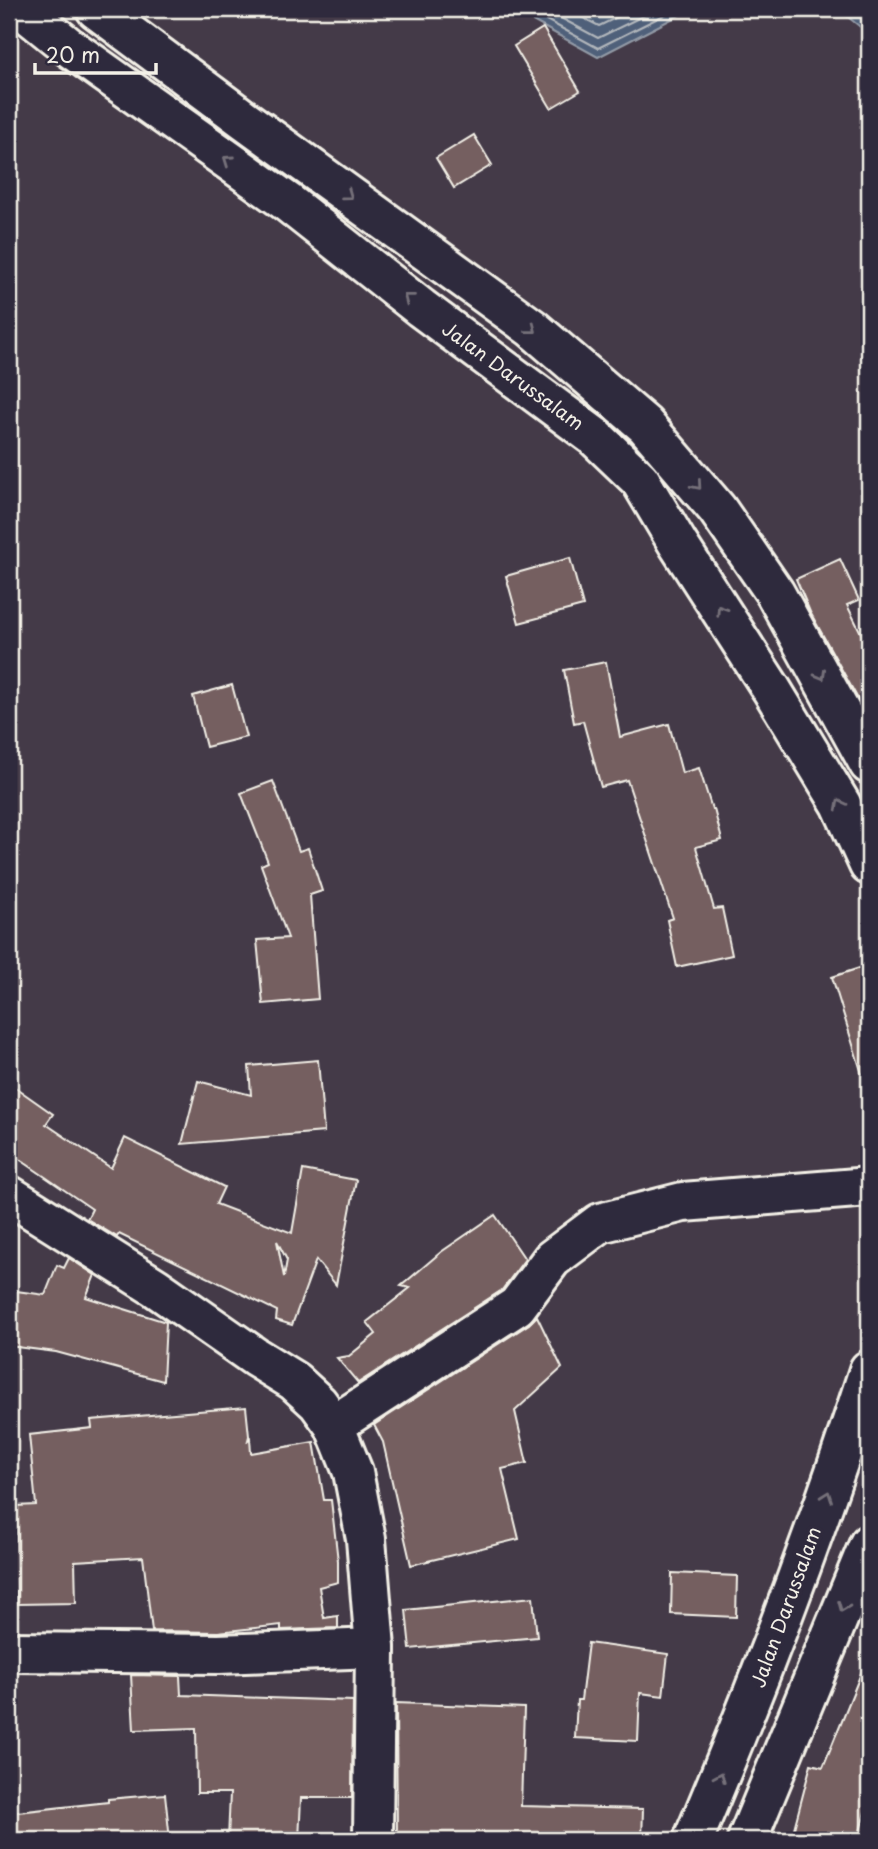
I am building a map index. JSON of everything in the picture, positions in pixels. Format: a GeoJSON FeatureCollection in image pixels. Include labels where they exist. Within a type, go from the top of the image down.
{"type":"FeatureCollection","features":[{"type":"Feature","properties":{"kind":"street","name":"Jalan Darussalam"},"geometry":{"type":"LineString","coordinates":[[22,9],[69,47],[287,202],[421,308],[595,437],[640,480],[841,804],[869,865]]}},
{"type":"Feature","properties":{"kind":"street"},"geometry":{"type":"LineString","coordinates":[[96,9],[532,328],[645,425],[717,509],[775,593],[869,764]]}},
{"type":"Feature","properties":{"kind":"street"},"geometry":{"type":"LineString","coordinates":[[287,202],[310,167]]}},
{"type":"Feature","properties":{"kind":"street"},"geometry":{"type":"LineString","coordinates":[[334,1425],[517,1306],[552,1259],[600,1223],[683,1202],[869,1187]]}},
{"type":"Feature","properties":{"kind":"street"},"geometry":{"type":"LineString","coordinates":[[9,1195],[155,1287],[294,1381],[318,1403],[334,1425],[353,1472],[366,1539],[375,1648],[373,1840]]}},
{"type":"Feature","properties":{"kind":"street","name":"Jalan Darussalam"},"geometry":{"type":"LineString","coordinates":[[693,1840],[747,1713],[836,1471],[869,1370]]}},
{"type":"Feature","properties":{"kind":"street"},"geometry":{"type":"LineString","coordinates":[[747,1840],[869,1544]]}},
{"type":"Feature","properties":{"kind":"street"},"geometry":{"type":"LineString","coordinates":[[9,1652],[219,1654],[375,1648]]}},
{"type":"Feature","properties":{"kind":"water"},"geometry":{"type":"Polygon","coordinates":[[[511,9],[691,9],[598,57],[511,9]]]}},
{"type":"Feature","properties":{"kind":"water"},"geometry":{"type":"Polygon","coordinates":[[[838,9],[869,9],[869,34],[838,9]]]}},
{"type":"Feature","properties":{"kind":"building"},"geometry":{"type":"Polygon","coordinates":[[[543,28],[580,91],[551,108],[514,46],[543,28]]]}},
{"type":"Feature","properties":{"kind":"building"},"geometry":{"type":"Polygon","coordinates":[[[474,135],[492,165],[454,188],[436,158],[474,135]]]}},
{"type":"Feature","properties":{"kind":"building"},"geometry":{"type":"Polygon","coordinates":[[[570,558],[583,606],[519,623],[506,576],[570,558]]]}},
{"type":"Feature","properties":{"kind":"building"},"geometry":{"type":"Polygon","coordinates":[[[840,559],[859,600],[847,605],[869,649],[869,719],[810,612],[796,579],[840,559]]]}},
{"type":"Feature","properties":{"kind":"building"},"geometry":{"type":"Polygon","coordinates":[[[606,662],[620,737],[669,724],[682,773],[699,768],[722,840],[696,847],[714,909],[722,908],[732,955],[677,967],[667,920],[673,918],[627,780],[601,787],[583,721],[574,723],[564,670],[606,662]]]}},
{"type":"Feature","properties":{"kind":"building"},"geometry":{"type":"Polygon","coordinates":[[[232,685],[246,737],[206,747],[193,696],[232,685]]]}},
{"type":"Feature","properties":{"kind":"building"},"geometry":{"type":"Polygon","coordinates":[[[273,781],[299,851],[308,848],[322,891],[310,895],[318,999],[263,1004],[257,940],[288,938],[261,865],[268,862],[241,793],[273,781]]]}},
{"type":"Feature","properties":{"kind":"building"},"geometry":{"type":"Polygon","coordinates":[[[869,965],[869,1073],[862,1074],[832,977],[869,965]]]}},
{"type":"Feature","properties":{"kind":"building"},"geometry":{"type":"Polygon","coordinates":[[[318,1060],[324,1132],[182,1144],[198,1081],[251,1095],[249,1066],[318,1060]]]}},
{"type":"Feature","properties":{"kind":"building"},"geometry":{"type":"Polygon","coordinates":[[[9,1083],[53,1114],[46,1124],[111,1168],[125,1138],[224,1187],[216,1204],[292,1233],[303,1170],[356,1180],[336,1285],[316,1260],[292,1325],[276,1320],[277,1311],[119,1234],[117,1237],[87,1219],[92,1209],[9,1152],[9,1083]],[[277,1241],[284,1277],[287,1260],[277,1241]]]}},
{"type":"Feature","properties":{"kind":"building"},"geometry":{"type":"Polygon","coordinates":[[[495,1215],[525,1259],[502,1290],[358,1383],[337,1358],[349,1356],[376,1334],[367,1322],[410,1288],[401,1286],[441,1252],[495,1215]]]}},
{"type":"Feature","properties":{"kind":"building"},"geometry":{"type":"Polygon","coordinates":[[[69,1258],[95,1275],[86,1297],[166,1322],[163,1381],[56,1352],[9,1346],[9,1290],[45,1295],[57,1265],[64,1268],[69,1258]]]}},
{"type":"Feature","properties":{"kind":"building"},"geometry":{"type":"Polygon","coordinates":[[[537,1316],[562,1368],[515,1411],[527,1463],[502,1469],[519,1539],[411,1565],[383,1442],[374,1425],[529,1324],[537,1316]]]}},
{"type":"Feature","properties":{"kind":"building"},"geometry":{"type":"Polygon","coordinates":[[[246,1407],[251,1453],[314,1442],[324,1500],[331,1500],[338,1561],[338,1582],[319,1587],[324,1618],[338,1616],[338,1628],[281,1630],[281,1625],[218,1632],[152,1631],[143,1557],[75,1561],[76,1603],[17,1604],[16,1506],[36,1505],[29,1435],[92,1428],[91,1420],[246,1407]]]}},
{"type":"Feature","properties":{"kind":"building"},"geometry":{"type":"Polygon","coordinates":[[[672,1573],[737,1576],[736,1617],[671,1614],[672,1573]]]}},
{"type":"Feature","properties":{"kind":"building"},"geometry":{"type":"Polygon","coordinates":[[[533,1597],[537,1637],[410,1649],[406,1610],[533,1597]]]}},
{"type":"Feature","properties":{"kind":"building"},"geometry":{"type":"Polygon","coordinates":[[[588,1643],[668,1654],[663,1696],[640,1693],[638,1741],[575,1738],[577,1700],[581,1700],[588,1643]]]}},
{"type":"Feature","properties":{"kind":"building"},"geometry":{"type":"Polygon","coordinates":[[[868,1656],[869,1795],[858,1840],[791,1840],[811,1764],[823,1767],[868,1656]]]}},
{"type":"Feature","properties":{"kind":"building"},"geometry":{"type":"Polygon","coordinates":[[[131,1675],[180,1676],[181,1695],[353,1701],[352,1798],[301,1798],[299,1840],[228,1840],[230,1793],[197,1793],[196,1728],[134,1730],[131,1675]]]}},
{"type":"Feature","properties":{"kind":"building"},"geometry":{"type":"Polygon","coordinates":[[[396,1703],[524,1708],[521,1806],[643,1809],[642,1840],[397,1840],[396,1703]]]}},
{"type":"Feature","properties":{"kind":"building"},"geometry":{"type":"Polygon","coordinates":[[[165,1794],[170,1840],[9,1840],[9,1813],[165,1794]]]}}]}
